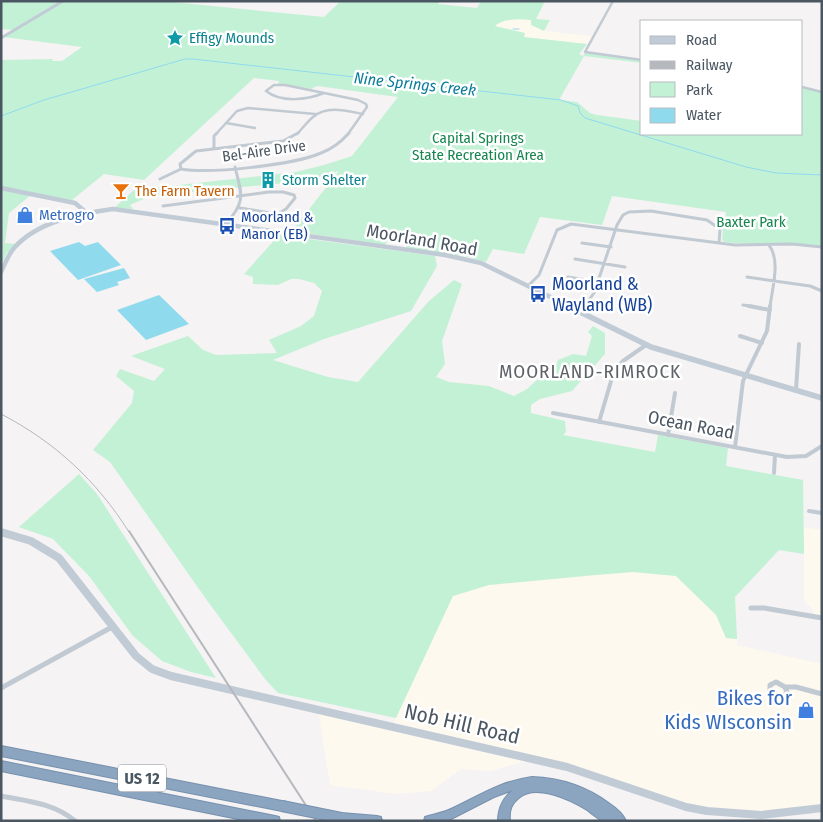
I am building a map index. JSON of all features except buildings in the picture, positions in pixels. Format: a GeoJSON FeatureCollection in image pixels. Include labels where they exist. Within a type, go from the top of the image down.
{"type":"FeatureCollection","features":[{"type":"Feature","properties":{"kind":"highway","name":"US 12"},"geometry":{"type":"LineString","coordinates":[[1,751],[355,821]]}},
{"type":"Feature","properties":{"kind":"highway","name":"US 12"},"geometry":{"type":"LineString","coordinates":[[1,766],[275,821]]}},
{"type":"Feature","properties":{"kind":"highway"},"geometry":{"type":"LineString","coordinates":[[429,821],[461,811],[499,790],[517,784],[537,782],[557,783],[577,789],[597,799],[621,821]]}},
{"type":"Feature","properties":{"kind":"highway"},"geometry":{"type":"LineString","coordinates":[[504,821],[505,805],[513,795],[525,789],[562,791],[600,810],[610,821]]}},
{"type":"Feature","properties":{"kind":"highway"},"geometry":{"type":"LineString","coordinates":[[341,818],[376,821]]}},
{"type":"Feature","properties":{"kind":"street"},"geometry":{"type":"LineString","coordinates":[[1,37],[63,1]]}},
{"type":"Feature","properties":{"kind":"street"},"geometry":{"type":"LineString","coordinates":[[613,1],[585,52],[640,60]]}},
{"type":"Feature","properties":{"kind":"street"},"geometry":{"type":"LineString","coordinates":[[214,148],[213,137],[239,110],[248,108],[315,114],[328,110],[363,114],[368,107],[366,104],[324,93],[283,84],[270,86],[266,91],[272,95],[307,99],[324,93]]}},
{"type":"Feature","properties":{"kind":"street"},"geometry":{"type":"LineString","coordinates":[[803,88],[822,92]]}},
{"type":"Feature","properties":{"kind":"street"},"geometry":{"type":"LineString","coordinates":[[160,179],[181,169],[180,164],[193,152],[214,148],[287,141],[298,134],[315,114]]}},
{"type":"Feature","properties":{"kind":"street","name":"Bel-Aire Drive"},"geometry":{"type":"LineString","coordinates":[[181,169],[196,171],[236,167],[297,160],[323,153],[339,143],[363,114]]}},
{"type":"Feature","properties":{"kind":"street"},"geometry":{"type":"LineString","coordinates":[[226,123],[255,128]]}},
{"type":"Feature","properties":{"kind":"street"},"geometry":{"type":"LineString","coordinates":[[226,224],[240,208],[243,200],[236,167]]}},
{"type":"Feature","properties":{"kind":"street"},"geometry":{"type":"LineString","coordinates":[[1,188],[76,203],[88,214]]}},
{"type":"Feature","properties":{"kind":"street"},"geometry":{"type":"LineString","coordinates":[[163,206],[195,204],[242,195],[281,191],[294,195],[295,198],[291,205],[263,223]]}},
{"type":"Feature","properties":{"kind":"street"},"geometry":{"type":"LineString","coordinates":[[240,208],[277,214]]}},
{"type":"Feature","properties":{"kind":"street","name":"Moorland Road"},"geometry":{"type":"LineString","coordinates":[[1,272],[12,251],[28,236],[53,224],[113,209],[465,258],[481,263],[646,345],[822,398]]}},
{"type":"Feature","properties":{"kind":"street"},"geometry":{"type":"LineString","coordinates":[[575,310],[590,298],[611,247],[616,228],[624,215],[634,211],[707,220],[716,224],[720,229],[718,243]]}},
{"type":"Feature","properties":{"kind":"street"},"geometry":{"type":"LineString","coordinates":[[528,286],[539,274],[557,230],[567,224],[616,228],[745,246],[792,244],[822,247]]}},
{"type":"Feature","properties":{"kind":"street"},"geometry":{"type":"LineString","coordinates":[[582,243],[611,247]]}},
{"type":"Feature","properties":{"kind":"street"},"geometry":{"type":"LineString","coordinates":[[735,447],[745,375],[767,331],[775,254],[769,245]]}},
{"type":"Feature","properties":{"kind":"street"},"geometry":{"type":"LineString","coordinates":[[575,259],[625,267]]}},
{"type":"Feature","properties":{"kind":"street"},"geometry":{"type":"LineString","coordinates":[[747,276],[810,286],[822,290]]}},
{"type":"Feature","properties":{"kind":"street"},"geometry":{"type":"LineString","coordinates":[[568,277],[598,282]]}},
{"type":"Feature","properties":{"kind":"street"},"geometry":{"type":"LineString","coordinates":[[743,305],[770,310]]}},
{"type":"Feature","properties":{"kind":"street"},"geometry":{"type":"LineString","coordinates":[[740,336],[762,343]]}},
{"type":"Feature","properties":{"kind":"street"},"geometry":{"type":"LineString","coordinates":[[796,390],[798,344]]}},
{"type":"Feature","properties":{"kind":"street"},"geometry":{"type":"LineString","coordinates":[[599,422],[614,370],[623,361],[646,345]]}},
{"type":"Feature","properties":{"kind":"street"},"geometry":{"type":"LineString","coordinates":[[668,435],[675,393]]}},
{"type":"Feature","properties":{"kind":"street","name":"Ocean Road"},"geometry":{"type":"LineString","coordinates":[[553,413],[793,458],[811,454],[822,446]]}},
{"type":"Feature","properties":{"kind":"street"},"geometry":{"type":"LineString","coordinates":[[774,473],[775,455]]}},
{"type":"Feature","properties":{"kind":"street"},"geometry":{"type":"LineString","coordinates":[[809,511],[822,513]]}},
{"type":"Feature","properties":{"kind":"street","name":"Nob Hill Road"},"geometry":{"type":"LineString","coordinates":[[1,532],[31,541],[59,558],[128,648],[143,662],[163,674],[567,767],[686,807],[707,811],[761,815],[822,808]]}},
{"type":"Feature","properties":{"kind":"street"},"geometry":{"type":"LineString","coordinates":[[751,608],[764,608],[822,618]]}},
{"type":"Feature","properties":{"kind":"street"},"geometry":{"type":"LineString","coordinates":[[1,688],[112,627]]}},
{"type":"Feature","properties":{"kind":"street"},"geometry":{"type":"LineString","coordinates":[[785,687],[796,687],[822,694]]}},
{"type":"Feature","properties":{"kind":"street"},"geometry":{"type":"LineString","coordinates":[[1,796],[51,806],[62,811],[75,821]]}},
{"type":"Feature","properties":{"kind":"shaded area"},"geometry":{"type":"Polygon","coordinates":[[[473,13],[550,20],[545,31],[592,36],[587,44],[460,31],[473,13]]]}},
{"type":"Feature","properties":{"kind":"shaded area"},"geometry":{"type":"Polygon","coordinates":[[[804,527],[822,530],[822,618],[816,617],[812,609],[804,601],[804,527]]]}},
{"type":"Feature","properties":{"kind":"shaded area"},"geometry":{"type":"Polygon","coordinates":[[[633,572],[676,576],[716,615],[726,638],[737,639],[737,645],[822,664],[822,808],[770,815],[707,811],[534,759],[490,771],[461,769],[431,791],[396,794],[330,785],[318,709],[392,726],[453,596],[489,585],[633,572]]]}},
{"type":"Feature","properties":{"kind":"green space"},"geometry":{"type":"Polygon","coordinates":[[[1,1],[62,1],[13,30],[1,29],[1,1]]]}},
{"type":"Feature","properties":{"kind":"green space","name":"Capital Springs State Recreation Area"},"geometry":{"type":"Polygon","coordinates":[[[65,1],[161,1],[324,17],[341,1],[440,1],[438,4],[477,8],[481,1],[545,1],[536,19],[550,20],[544,31],[531,25],[531,20],[507,20],[495,26],[525,33],[524,37],[587,44],[579,54],[583,56],[585,53],[640,61],[640,63],[584,56],[559,100],[577,102],[590,113],[597,115],[640,121],[640,135],[803,135],[803,87],[822,92],[822,246],[725,242],[722,240],[723,230],[716,223],[725,220],[726,212],[612,196],[602,225],[540,217],[524,254],[493,249],[486,262],[468,257],[406,248],[412,235],[393,232],[385,245],[292,231],[339,171],[317,178],[286,183],[150,196],[130,205],[133,209],[114,208],[134,190],[296,172],[352,156],[398,97],[317,86],[311,89],[278,84],[279,81],[254,78],[144,180],[104,174],[72,200],[32,194],[9,213],[5,243],[16,244],[7,253],[1,266],[1,60],[53,59],[52,61],[62,61],[82,47],[3,37],[65,1]]]}},
{"type":"Feature","properties":{"kind":"green space"},"geometry":{"type":"Polygon","coordinates":[[[279,235],[435,256],[437,266],[411,311],[324,339],[273,360],[328,377],[358,382],[429,301],[454,280],[462,284],[442,341],[445,364],[436,377],[449,382],[489,386],[514,396],[527,389],[537,380],[546,378],[554,370],[558,360],[573,354],[586,356],[592,336],[588,332],[593,326],[605,333],[605,354],[572,391],[540,399],[531,405],[531,413],[565,421],[566,432],[563,435],[655,452],[658,435],[728,448],[726,466],[803,480],[804,554],[779,550],[735,597],[737,639],[726,638],[716,615],[676,576],[633,572],[489,585],[453,596],[396,718],[278,693],[265,679],[206,599],[110,462],[93,450],[132,403],[134,391],[116,376],[120,369],[154,381],[165,369],[131,356],[188,336],[203,350],[216,355],[277,353],[269,340],[301,326],[314,316],[322,291],[314,283],[291,279],[278,285],[253,284],[253,277],[244,274],[279,235]]]}},
{"type":"Feature","properties":{"kind":"green space"},"geometry":{"type":"Polygon","coordinates":[[[79,474],[97,494],[216,678],[191,672],[162,661],[133,636],[89,576],[53,539],[19,527],[79,474]]]}},
{"type":"Feature","properties":{"kind":"water"},"geometry":{"type":"Polygon","coordinates":[[[79,242],[85,246],[98,242],[121,265],[78,280],[50,251],[79,242]]]}},
{"type":"Feature","properties":{"kind":"water"},"geometry":{"type":"Polygon","coordinates":[[[124,268],[130,278],[117,282],[119,285],[97,292],[84,279],[124,268]]]}},
{"type":"Feature","properties":{"kind":"water"},"geometry":{"type":"Polygon","coordinates":[[[159,295],[189,324],[146,340],[117,310],[159,295]]]}},
{"type":"Feature","properties":{"kind":"waterway"},"geometry":{"type":"LineString","coordinates":[[513,29],[519,29]]}},
{"type":"Feature","properties":{"kind":"waterway","name":"Nine Springs Creek"},"geometry":{"type":"LineString","coordinates":[[1,116],[44,100],[185,59],[193,59],[561,100],[578,106],[580,113],[585,118],[640,135]]}},
{"type":"Feature","properties":{"kind":"waterway","name":"Nine Springs Creek"},"geometry":{"type":"LineString","coordinates":[[641,135],[746,167],[776,173],[822,175]]}},
{"type":"Feature","properties":{"kind":"railway"},"geometry":{"type":"LineString","coordinates":[[1,414],[39,437],[73,464],[103,496],[129,532]]}},
{"type":"Feature","properties":{"kind":"railway"},"geometry":{"type":"LineString","coordinates":[[129,531],[316,821]]}},
{"type":"Feature","properties":{"kind":"place","name":"Effigy Mounds"},"geometry":{"type":"Point","coordinates":[175,38]}},
{"type":"Feature","properties":{"kind":"place","name":"Storm Shelter"},"geometry":{"type":"Point","coordinates":[268,180]}},
{"type":"Feature","properties":{"kind":"place","name":"The Farm Tavern"},"geometry":{"type":"Point","coordinates":[121,191]}},
{"type":"Feature","properties":{"kind":"place","name":"Metrogro"},"geometry":{"type":"Point","coordinates":[25,215]}},
{"type":"Feature","properties":{"kind":"place","name":"Moorland & Manor (EB)"},"geometry":{"type":"Point","coordinates":[227,226]}},
{"type":"Feature","properties":{"kind":"place","name":"Moorland & Wayland (WB)"},"geometry":{"type":"Point","coordinates":[538,294]}},
{"type":"Feature","properties":{"kind":"place","name":"Bikes for Kids WIsconsin"},"geometry":{"type":"Point","coordinates":[806,710]}},
{"type":"Feature","properties":{"kind":"district","name":"MOORLAND-RIMROCK"},"geometry":{"type":"Point","coordinates":[590,371]}},
{"type":"Feature","properties":{"kind":"park label","name":"Baxter Park"},"geometry":{"type":"Point","coordinates":[751,222]}}]}
